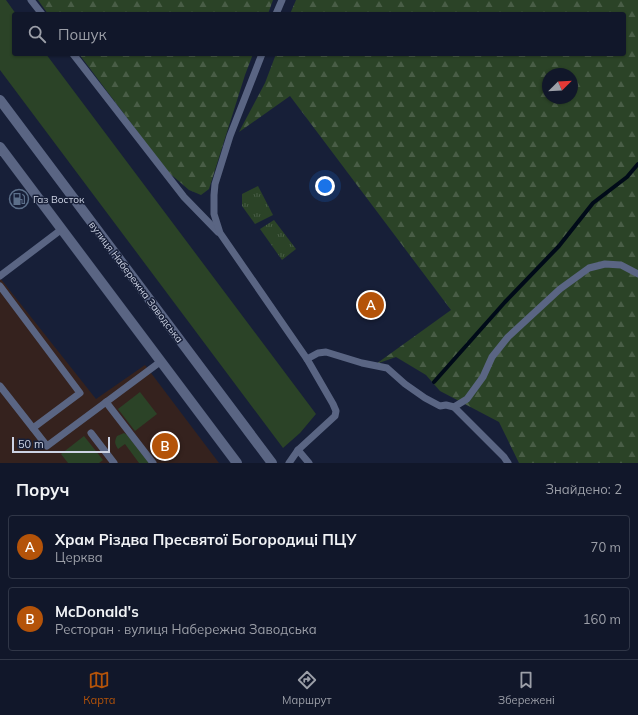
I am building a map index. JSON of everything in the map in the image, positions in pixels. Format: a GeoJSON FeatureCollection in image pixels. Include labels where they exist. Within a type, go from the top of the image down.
{"type":"FeatureCollection","features":[{"type":"Feature","properties":{"kind":"main road","name":"вулиця Набережна Заводська"},"geometry":{"type":"LineString","coordinates":[[0,100],[272,463]]}},
{"type":"Feature","properties":{"kind":"main road"},"geometry":{"type":"LineString","coordinates":[[0,147],[237,463]]}},
{"type":"Feature","properties":{"kind":"lane"},"geometry":{"type":"LineString","coordinates":[[31,0],[40,12]]}},
{"type":"Feature","properties":{"kind":"lane"},"geometry":{"type":"LineString","coordinates":[[277,12],[282,0]]}},
{"type":"Feature","properties":{"kind":"lane"},"geometry":{"type":"LineString","coordinates":[[75,56],[184,197],[220,233],[307,359],[334,404],[336,411],[335,416],[298,450],[289,463]]}},
{"type":"Feature","properties":{"kind":"lane"},"geometry":{"type":"LineString","coordinates":[[220,233],[214,214],[215,184],[230,136],[261,56]]}},
{"type":"Feature","properties":{"kind":"lane"},"geometry":{"type":"LineString","coordinates":[[0,276],[62,229]]}},
{"type":"Feature","properties":{"kind":"lane"},"geometry":{"type":"LineString","coordinates":[[454,407],[467,399],[482,377],[492,357],[508,338],[560,289],[589,268],[605,264],[621,265],[638,274]]}},
{"type":"Feature","properties":{"kind":"lane"},"geometry":{"type":"LineString","coordinates":[[0,286],[80,393],[33,428]]}},
{"type":"Feature","properties":{"kind":"lane"},"geometry":{"type":"LineString","coordinates":[[307,359],[318,352],[326,352],[362,363],[387,368],[405,384],[425,398],[440,406],[446,405],[454,407],[504,457],[508,463]]}},
{"type":"Feature","properties":{"kind":"lane"},"geometry":{"type":"LineString","coordinates":[[0,386],[47,446],[160,362]]}},
{"type":"Feature","properties":{"kind":"lane"},"geometry":{"type":"LineString","coordinates":[[106,402],[153,463]]}},
{"type":"Feature","properties":{"kind":"lane"},"geometry":{"type":"LineString","coordinates":[[91,433],[114,463]]}},
{"type":"Feature","properties":{"kind":"lane"},"geometry":{"type":"LineString","coordinates":[[298,450],[309,463]]}},
{"type":"Feature","properties":{"kind":"shaded area"},"geometry":{"type":"Polygon","coordinates":[[[0,278],[96,399],[145,365],[219,463],[0,463],[0,278]]]}},
{"type":"Feature","properties":{"kind":"green space"},"geometry":{"type":"Polygon","coordinates":[[[0,0],[6,0],[15,12],[12,12],[12,56],[48,56],[316,414],[300,433],[283,448],[0,70],[0,0]]]}},
{"type":"Feature","properties":{"kind":"green space"},"geometry":{"type":"Polygon","coordinates":[[[38,0],[273,0],[269,12],[47,12],[38,0]]]}},
{"type":"Feature","properties":{"kind":"green space"},"geometry":{"type":"Polygon","coordinates":[[[296,0],[638,0],[638,463],[519,463],[499,422],[440,391],[426,375],[396,357],[376,364],[451,310],[290,96],[239,132],[265,83],[275,56],[626,56],[626,12],[291,12],[296,0]]]}},
{"type":"Feature","properties":{"kind":"green space"},"geometry":{"type":"Polygon","coordinates":[[[81,56],[252,56],[209,189],[201,195],[189,190],[167,171],[81,56]]]}},
{"type":"Feature","properties":{"kind":"green space"},"geometry":{"type":"Polygon","coordinates":[[[258,186],[273,215],[255,224],[242,206],[242,194],[258,186]]]}},
{"type":"Feature","properties":{"kind":"green space"},"geometry":{"type":"Polygon","coordinates":[[[274,220],[296,249],[282,260],[260,229],[274,220]]]}},
{"type":"Feature","properties":{"kind":"green space"},"geometry":{"type":"Polygon","coordinates":[[[140,392],[157,414],[135,431],[118,409],[140,392]]]}},
{"type":"Feature","properties":{"kind":"green space"},"geometry":{"type":"Polygon","coordinates":[[[124,433],[149,463],[139,463],[125,444],[118,449],[115,443],[116,438],[124,433]]]}},
{"type":"Feature","properties":{"kind":"green space"},"geometry":{"type":"Polygon","coordinates":[[[84,436],[103,460],[99,463],[68,463],[61,454],[84,436]]]}},
{"type":"Feature","properties":{"kind":"waterway"},"geometry":{"type":"LineString","coordinates":[[434,382],[505,302],[559,246],[593,203],[627,177],[638,164]]}},
{"type":"Feature","properties":{"kind":"place","name":"Газ Восток"},"geometry":{"type":"Point","coordinates":[19,199]}},
{"type":"Feature","properties":{"kind":"place","name":"Храм Різдва Пресвятої Богородиці ПЦУ"},"geometry":{"type":"Point","coordinates":[371,305]}},
{"type":"Feature","properties":{"kind":"place","name":"McDonald's"},"geometry":{"type":"Point","coordinates":[165,446]}}]}
